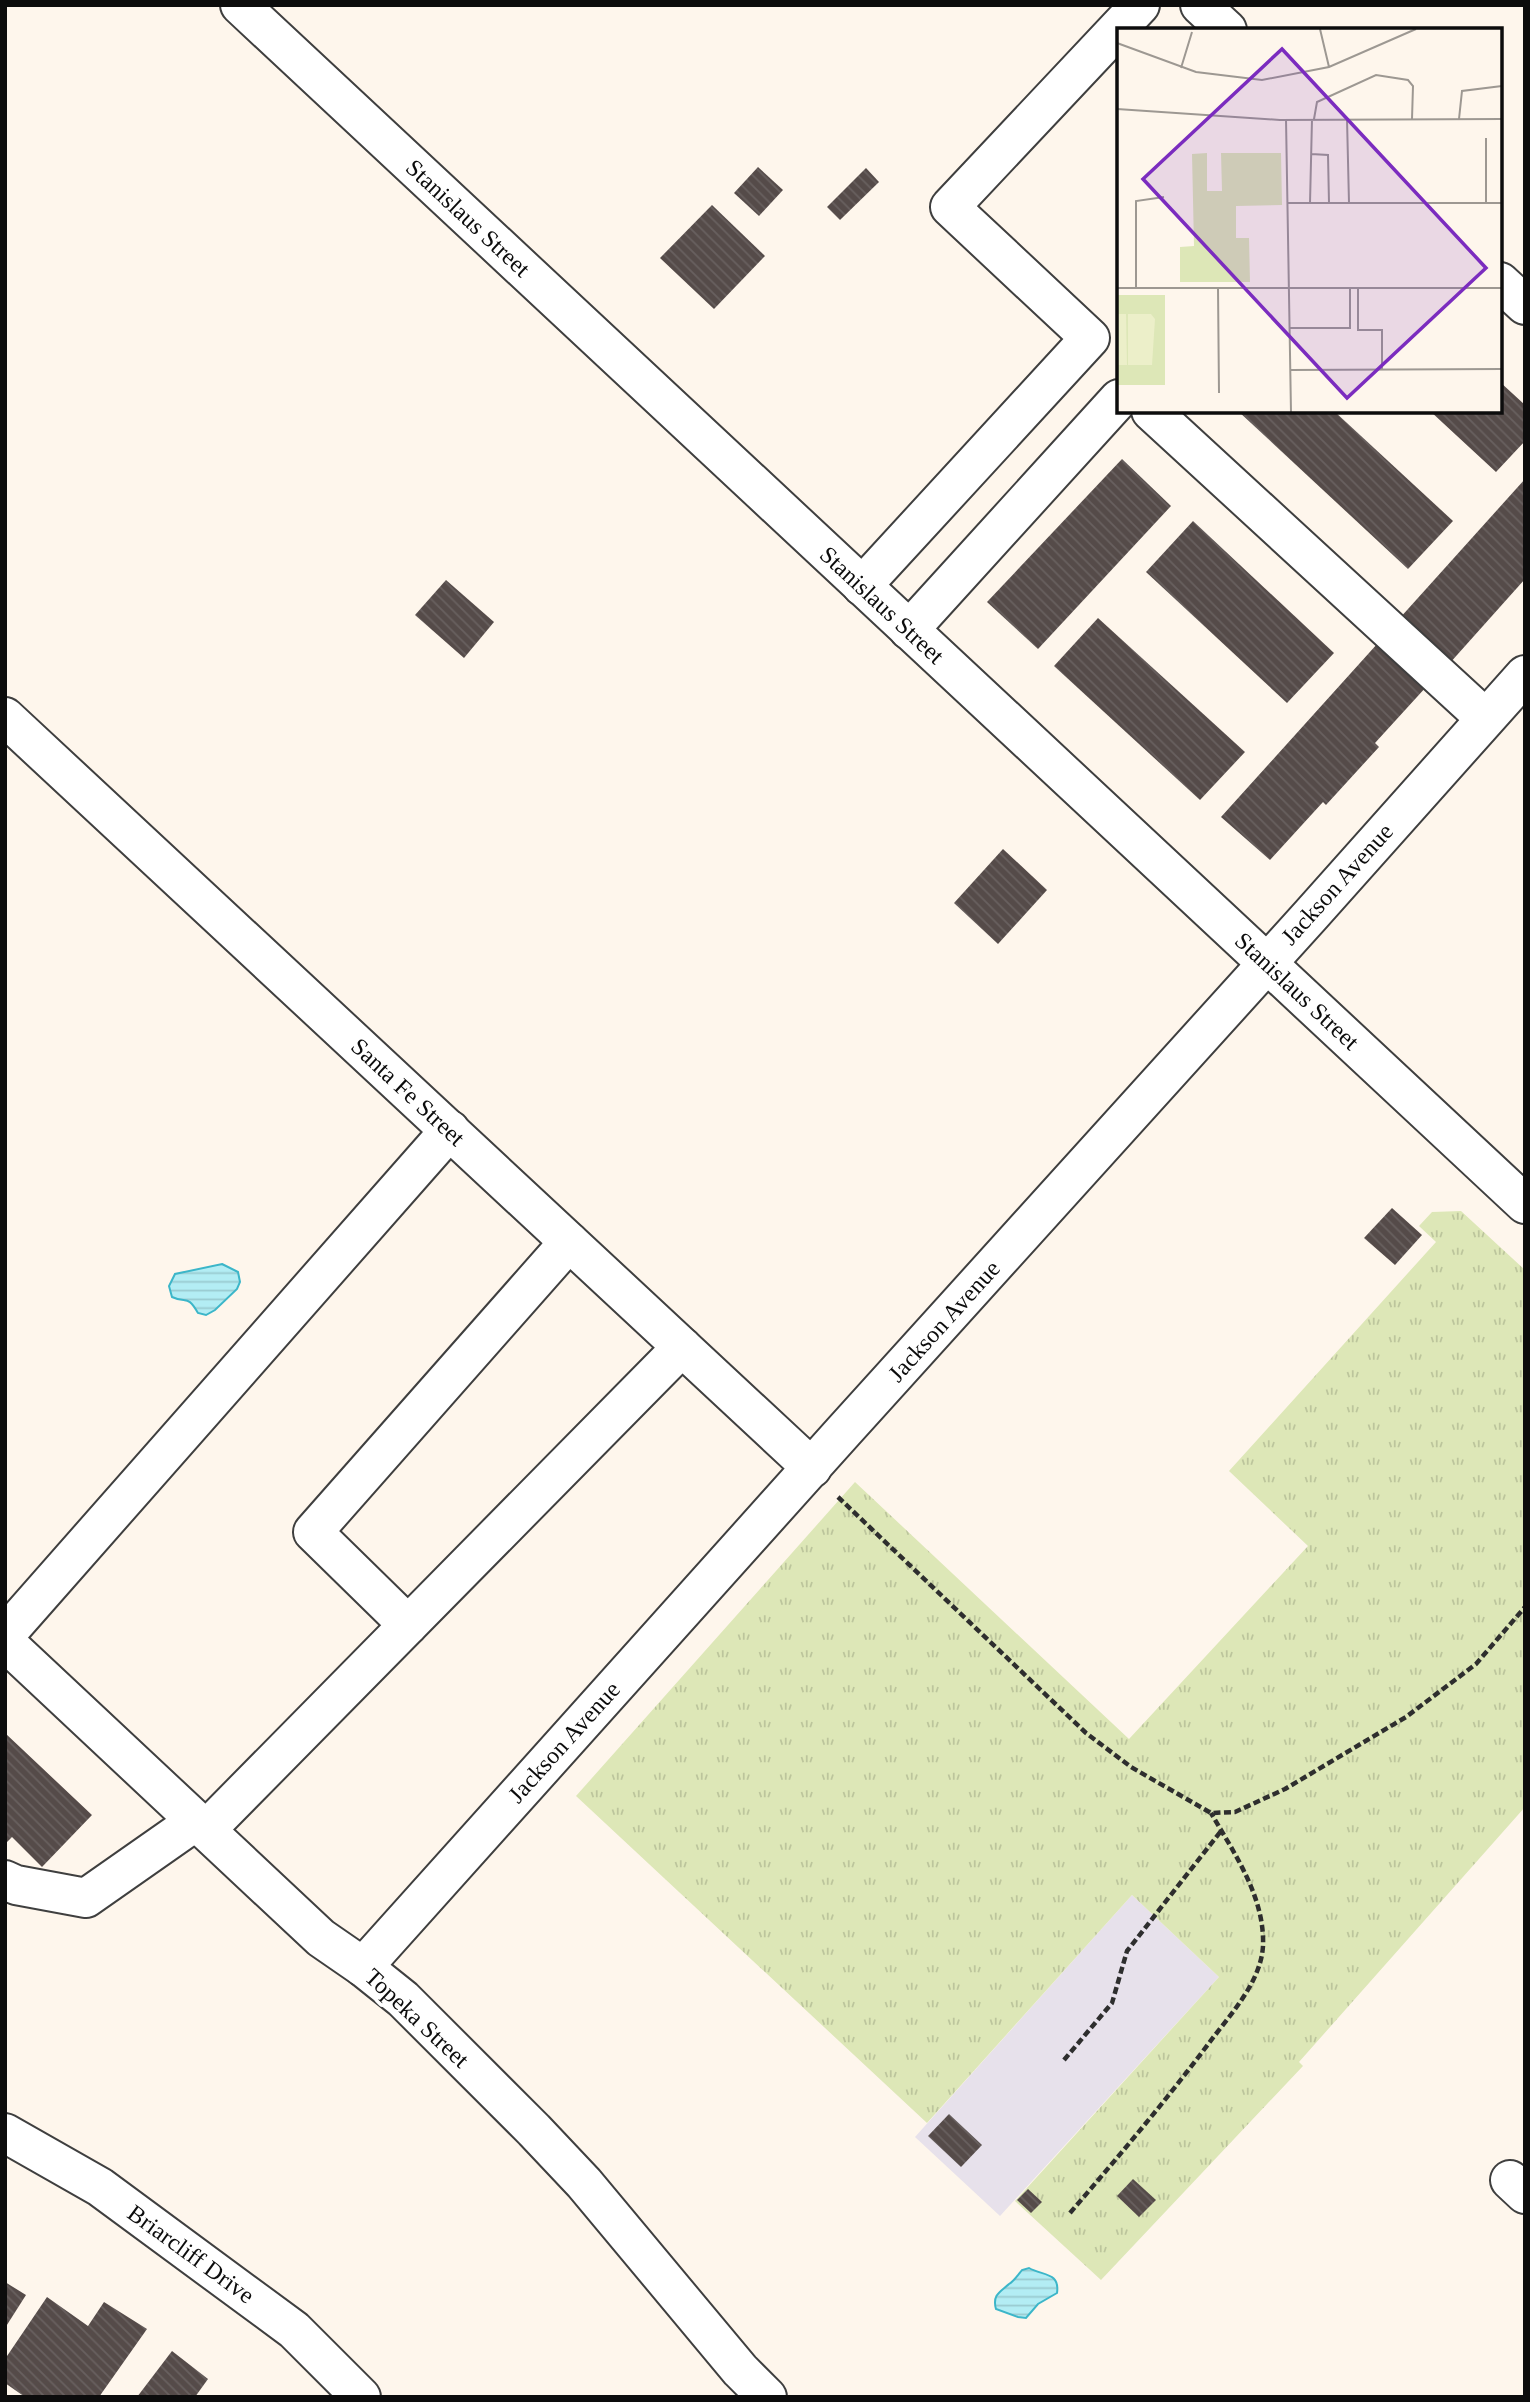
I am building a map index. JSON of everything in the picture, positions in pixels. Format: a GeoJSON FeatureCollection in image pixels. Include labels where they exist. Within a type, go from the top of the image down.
{"type":"FeatureCollection","features":[{"type":"Feature","properties":{"kind":"street","name":"Stanislaus Street"},"geometry":{"type":"LineString","coordinates":[[240,5],[1525,1204]]}},
{"type":"Feature","properties":{"kind":"street"},"geometry":{"type":"LineString","coordinates":[[1118,28],[1140,5]]}},
{"type":"Feature","properties":{"kind":"street"},"geometry":{"type":"LineString","coordinates":[[1200,5],[1225,28]]}},
{"type":"Feature","properties":{"kind":"street"},"geometry":{"type":"LineString","coordinates":[[862,586],[1090,338],[950,207],[1117,29]]}},
{"type":"Feature","properties":{"kind":"street"},"geometry":{"type":"LineString","coordinates":[[1502,284],[1525,305]]}},
{"type":"Feature","properties":{"kind":"street"},"geometry":{"type":"LineString","coordinates":[[909,630],[1117,401]]}},
{"type":"Feature","properties":{"kind":"street"},"geometry":{"type":"LineString","coordinates":[[1153,413],[1485,718]]}},
{"type":"Feature","properties":{"kind":"street","name":"Jackson Avenue"},"geometry":{"type":"LineString","coordinates":[[363,1967],[1525,675]]}},
{"type":"Feature","properties":{"kind":"street","name":"Santa Fe Street"},"geometry":{"type":"LineString","coordinates":[[5,716],[811,1468]]}},
{"type":"Feature","properties":{"kind":"street"},"geometry":{"type":"LineString","coordinates":[[5,1635],[450,1130]]}},
{"type":"Feature","properties":{"kind":"street"},"geometry":{"type":"LineString","coordinates":[[408,1625],[313,1532],[569,1242]]}},
{"type":"Feature","properties":{"kind":"street"},"geometry":{"type":"LineString","coordinates":[[5,1880],[16,1885],[86,1898],[201,1825],[408,1625],[682,1347]]}},
{"type":"Feature","properties":{"kind":"street","name":"Topeka Street"},"geometry":{"type":"LineString","coordinates":[[5,1642],[321,1938],[403,1999],[576,2174],[740,2370],[767,2397]]}},
{"type":"Feature","properties":{"kind":"street","name":"Briarcliff Drive"},"geometry":{"type":"LineString","coordinates":[[5,2133],[100,2188],[293,2330],[361,2397]]}},
{"type":"Feature","properties":{"kind":"path"},"geometry":{"type":"LineString","coordinates":[[811,1468],[845,1505],[1086,1732],[1131,1767],[1211,1813],[1248,1879],[1261,1926],[1263,1945],[1260,1966],[1238,2004],[1167,2100],[1070,2213]]}},
{"type":"Feature","properties":{"kind":"path"},"geometry":{"type":"LineString","coordinates":[[1211,1813],[1235,1812],[1285,1789],[1406,1717],[1476,1664],[1525,1607]]}},
{"type":"Feature","properties":{"kind":"path"},"geometry":{"type":"LineString","coordinates":[[1064,2060],[1112,2003],[1127,1951],[1221,1831]]}},
{"type":"Feature","properties":{"kind":"shaded area"},"geometry":{"type":"Polygon","coordinates":[[[1132,1895],[1219,1977],[1000,2216],[915,2137],[1132,1895]]]}},
{"type":"Feature","properties":{"kind":"green space"},"geometry":{"type":"Polygon","coordinates":[[[1461,1211],[1525,1270],[1525,1807],[1299,2062],[1303,2066],[1101,2280],[1015,2201],[1219,1977],[1132,1895],[927,2123],[576,1796],[855,1482],[1129,1739],[1308,1546],[1229,1471],[1436,1242],[1419,1226],[1432,1212],[1461,1211]]]}},
{"type":"Feature","properties":{"kind":"water"},"geometry":{"type":"Polygon","coordinates":[[[222,1264],[238,1272],[240,1282],[237,1289],[215,1310],[206,1315],[198,1313],[189,1301],[172,1297],[169,1286],[175,1274],[222,1264]]]}},
{"type":"Feature","properties":{"kind":"water"},"geometry":{"type":"Polygon","coordinates":[[[1029,2268],[1053,2278],[1056,2281],[1057,2293],[1038,2304],[1026,2318],[996,2309],[995,2300],[998,2294],[1022,2270],[1029,2268]]]}},
{"type":"Feature","properties":{"kind":"building"},"geometry":{"type":"Polygon","coordinates":[[[758,167],[783,190],[759,216],[734,193],[758,167]]]}},
{"type":"Feature","properties":{"kind":"building"},"geometry":{"type":"Polygon","coordinates":[[[866,168],[879,182],[840,220],[827,207],[866,168]]]}},
{"type":"Feature","properties":{"kind":"building"},"geometry":{"type":"Polygon","coordinates":[[[712,205],[765,256],[714,309],[660,258],[712,205]]]}},
{"type":"Feature","properties":{"kind":"building"},"geometry":{"type":"Polygon","coordinates":[[[1502,384],[1525,405],[1525,441],[1496,472],[1432,413],[1502,413],[1502,384]]]}},
{"type":"Feature","properties":{"kind":"building"},"geometry":{"type":"Polygon","coordinates":[[[1240,413],[1336,413],[1453,521],[1408,569],[1240,413]]]}},
{"type":"Feature","properties":{"kind":"building"},"geometry":{"type":"Polygon","coordinates":[[[1122,459],[1171,506],[1038,649],[987,602],[1122,459]]]}},
{"type":"Feature","properties":{"kind":"building"},"geometry":{"type":"Polygon","coordinates":[[[1525,479],[1525,579],[1449,664],[1399,619],[1525,479]]]}},
{"type":"Feature","properties":{"kind":"building"},"geometry":{"type":"Polygon","coordinates":[[[1193,521],[1334,653],[1287,703],[1146,572],[1193,521]]]}},
{"type":"Feature","properties":{"kind":"building"},"geometry":{"type":"Polygon","coordinates":[[[446,580],[494,622],[464,658],[415,615],[446,580]]]}},
{"type":"Feature","properties":{"kind":"building"},"geometry":{"type":"Polygon","coordinates":[[[1098,618],[1245,752],[1200,800],[1054,666],[1098,618]]]}},
{"type":"Feature","properties":{"kind":"building"},"geometry":{"type":"Polygon","coordinates":[[[1378,643],[1427,686],[1375,743],[1379,747],[1326,805],[1323,802],[1270,860],[1221,817],[1378,643]]]}},
{"type":"Feature","properties":{"kind":"building"},"geometry":{"type":"Polygon","coordinates":[[[1003,849],[1047,890],[998,944],[954,903],[1003,849]]]}},
{"type":"Feature","properties":{"kind":"building"},"geometry":{"type":"Polygon","coordinates":[[[1392,1208],[1422,1235],[1395,1265],[1364,1238],[1392,1208]]]}},
{"type":"Feature","properties":{"kind":"building"},"geometry":{"type":"Polygon","coordinates":[[[5,1733],[92,1815],[42,1867],[12,1837],[5,1844],[5,1733]]]}},
{"type":"Feature","properties":{"kind":"building"},"geometry":{"type":"Polygon","coordinates":[[[949,2114],[982,2145],[961,2167],[928,2136],[949,2114]]]}},
{"type":"Feature","properties":{"kind":"building"},"geometry":{"type":"Polygon","coordinates":[[[1133,2179],[1156,2200],[1139,2217],[1117,2196],[1133,2179]]]}},
{"type":"Feature","properties":{"kind":"building"},"geometry":{"type":"Polygon","coordinates":[[[1028,2189],[1042,2202],[1031,2213],[1017,2200],[1028,2189]]]}},
{"type":"Feature","properties":{"kind":"building"},"geometry":{"type":"Polygon","coordinates":[[[5,2282],[26,2295],[5,2328],[5,2282]]]}},
{"type":"Feature","properties":{"kind":"building"},"geometry":{"type":"Polygon","coordinates":[[[47,2297],[88,2326],[104,2302],[147,2329],[99,2397],[25,2397],[5,2383],[5,2359],[47,2297]]]}},
{"type":"Feature","properties":{"kind":"building"},"geometry":{"type":"Polygon","coordinates":[[[172,2351],[208,2379],[195,2397],[137,2397],[172,2351]]]}}]}
